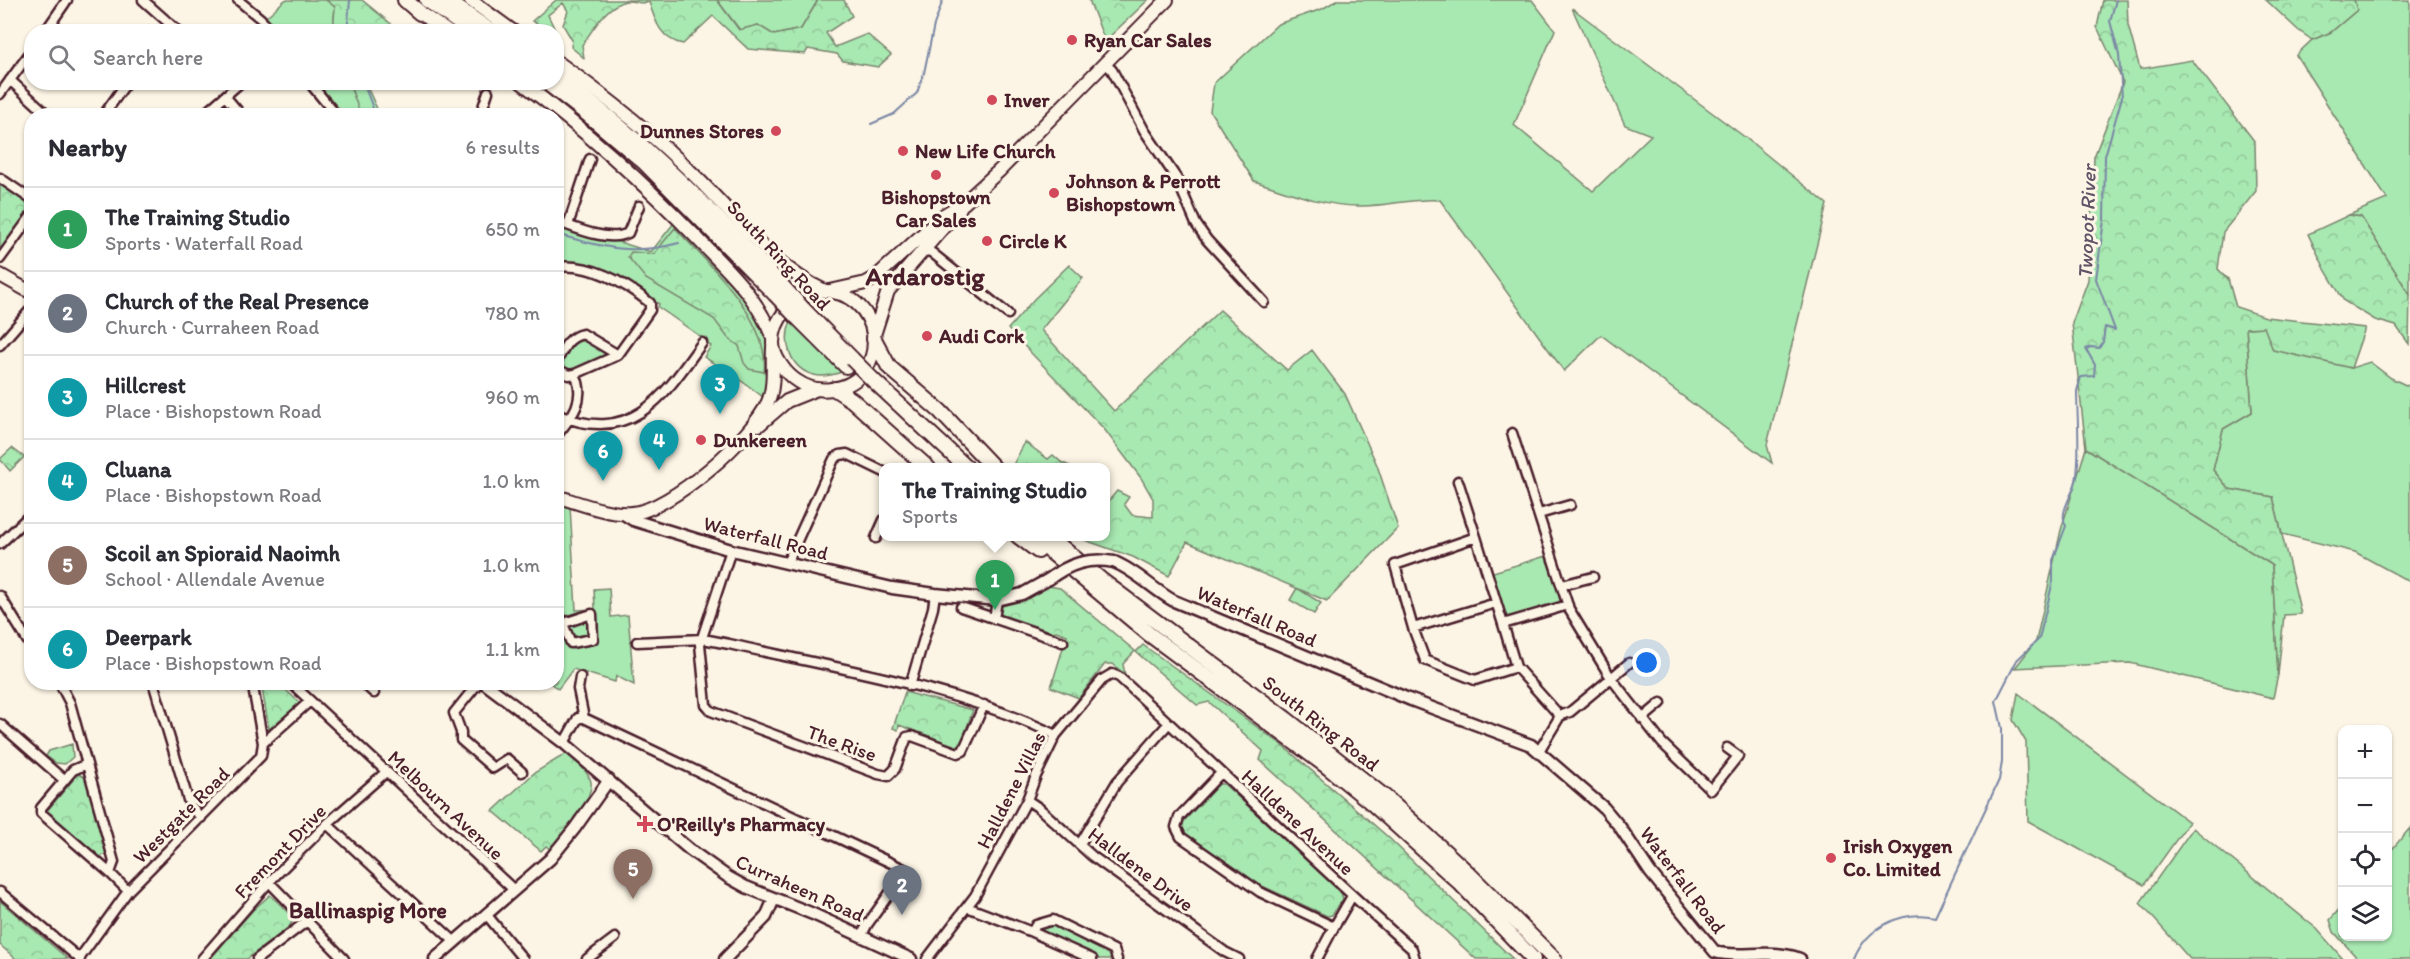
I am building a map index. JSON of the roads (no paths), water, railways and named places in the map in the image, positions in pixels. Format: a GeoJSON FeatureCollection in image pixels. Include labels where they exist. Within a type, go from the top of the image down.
{"type":"FeatureCollection","features":[{"type":"Feature","properties":{"kind":"highway"},"geometry":{"type":"LineString","coordinates":[[404,0],[420,13]]}},
{"type":"Feature","properties":{"kind":"highway"},"geometry":{"type":"LineString","coordinates":[[427,0],[461,24]]}},
{"type":"Feature","properties":{"kind":"highway"},"geometry":{"type":"LineString","coordinates":[[446,0],[480,24]]}},
{"type":"Feature","properties":{"kind":"highway","name":"South Ring Road"},"geometry":{"type":"LineString","coordinates":[[564,82],[631,134],[680,179],[778,290]]}},
{"type":"Feature","properties":{"kind":"highway","name":"South Ring Road"},"geometry":{"type":"LineString","coordinates":[[556,90],[645,163],[778,290],[949,463]]}},
{"type":"Feature","properties":{"kind":"highway"},"geometry":{"type":"LineString","coordinates":[[874,337],[889,367],[940,411],[989,463]]}},
{"type":"Feature","properties":{"kind":"highway","name":"South Ring Road"},"geometry":{"type":"LineString","coordinates":[[870,383],[961,463]]}},
{"type":"Feature","properties":{"kind":"highway"},"geometry":{"type":"LineString","coordinates":[[834,389],[852,400],[922,463]]}},
{"type":"Feature","properties":{"kind":"highway"},"geometry":{"type":"LineString","coordinates":[[1024,541],[1104,598]]}},
{"type":"Feature","properties":{"kind":"highway","name":"South Ring Road"},"geometry":{"type":"LineString","coordinates":[[1037,541],[1104,598],[1372,803],[1459,882],[1533,959]]}},
{"type":"Feature","properties":{"kind":"highway","name":"South Ring Road"},"geometry":{"type":"LineString","coordinates":[[1053,541],[1386,798],[1482,886],[1554,959]]}},
{"type":"Feature","properties":{"kind":"highway"},"geometry":{"type":"LineString","coordinates":[[1066,541],[1164,628]]}},
{"type":"Feature","properties":{"kind":"main road"},"geometry":{"type":"LineString","coordinates":[[470,0],[503,24]]}},
{"type":"Feature","properties":{"kind":"main road"},"geometry":{"type":"LineString","coordinates":[[564,117],[674,213],[747,291],[761,311],[782,365],[791,377],[799,383],[818,389],[834,389],[851,382],[862,372],[871,357],[874,337],[888,291],[950,223],[964,203],[1037,134],[1167,0]]}},
{"type":"Feature","properties":{"kind":"main road"},"geometry":{"type":"LineString","coordinates":[[420,13],[436,24]]}},
{"type":"Feature","properties":{"kind":"main road"},"geometry":{"type":"LineString","coordinates":[[564,67],[602,93],[651,134],[779,262],[801,279],[846,296],[860,306],[871,323],[874,337]]}},
{"type":"Feature","properties":{"kind":"main road"},"geometry":{"type":"LineString","coordinates":[[531,90],[553,108]]}},
{"type":"Feature","properties":{"kind":"main road"},"geometry":{"type":"LineString","coordinates":[[564,498],[622,513],[635,513],[655,506],[698,479],[745,433],[764,410],[770,396],[773,343],[783,314],[794,301],[809,293],[828,291],[875,278],[944,215],[964,203]]}},
{"type":"Feature","properties":{"kind":"main road"},"geometry":{"type":"LineString","coordinates":[[0,275],[24,288]]}},
{"type":"Feature","properties":{"kind":"main road"},"geometry":{"type":"LineString","coordinates":[[745,433],[787,401],[818,389]]}},
{"type":"Feature","properties":{"kind":"street"},"geometry":{"type":"LineString","coordinates":[[52,22],[67,0]]}},
{"type":"Feature","properties":{"kind":"street"},"geometry":{"type":"LineString","coordinates":[[143,0],[170,24]]}},
{"type":"Feature","properties":{"kind":"street"},"geometry":{"type":"LineString","coordinates":[[238,0],[265,24]]}},
{"type":"Feature","properties":{"kind":"street"},"geometry":{"type":"LineString","coordinates":[[0,94],[24,61]]}},
{"type":"Feature","properties":{"kind":"street"},"geometry":{"type":"LineString","coordinates":[[1105,63],[1112,70],[1144,130],[1178,179],[1202,232],[1264,302]]}},
{"type":"Feature","properties":{"kind":"street"},"geometry":{"type":"LineString","coordinates":[[10,80],[41,108]]}},
{"type":"Feature","properties":{"kind":"street"},"geometry":{"type":"LineString","coordinates":[[108,108],[120,90]]}},
{"type":"Feature","properties":{"kind":"street"},"geometry":{"type":"LineString","coordinates":[[211,108],[232,90]]}},
{"type":"Feature","properties":{"kind":"street"},"geometry":{"type":"LineString","coordinates":[[316,90],[330,108]]}},
{"type":"Feature","properties":{"kind":"street"},"geometry":{"type":"LineString","coordinates":[[483,108],[488,92]]}},
{"type":"Feature","properties":{"kind":"street"},"geometry":{"type":"LineString","coordinates":[[225,96],[235,108]]}},
{"type":"Feature","properties":{"kind":"street"},"geometry":{"type":"LineString","coordinates":[[568,225],[590,159]]}},
{"type":"Feature","properties":{"kind":"street"},"geometry":{"type":"LineString","coordinates":[[0,178],[24,194]]}},
{"type":"Feature","properties":{"kind":"street"},"geometry":{"type":"LineString","coordinates":[[564,224],[602,235],[625,235],[628,233],[639,206]]}},
{"type":"Feature","properties":{"kind":"street"},"geometry":{"type":"LineString","coordinates":[[0,259],[24,226]]}},
{"type":"Feature","properties":{"kind":"street"},"geometry":{"type":"LineString","coordinates":[[927,249],[1008,314]]}},
{"type":"Feature","properties":{"kind":"street"},"geometry":{"type":"LineString","coordinates":[[564,267],[582,267],[603,273],[650,303],[650,310],[618,355],[575,375],[564,373]]}},
{"type":"Feature","properties":{"kind":"street"},"geometry":{"type":"LineString","coordinates":[[0,345],[24,317]]}},
{"type":"Feature","properties":{"kind":"street"},"geometry":{"type":"LineString","coordinates":[[564,349],[573,337],[583,334],[618,355]]}},
{"type":"Feature","properties":{"kind":"street"},"geometry":{"type":"LineString","coordinates":[[564,417],[611,424],[625,422],[666,391],[702,343]]}},
{"type":"Feature","properties":{"kind":"street"},"geometry":{"type":"LineString","coordinates":[[564,427],[576,411],[579,397],[579,383],[575,375]]}},
{"type":"Feature","properties":{"kind":"street"},"geometry":{"type":"LineString","coordinates":[[1512,433],[1568,605],[1611,678],[1642,719],[1662,744],[1711,790]]}},
{"type":"Feature","properties":{"kind":"street"},"geometry":{"type":"LineString","coordinates":[[787,563],[834,459],[847,454],[879,470]]}},
{"type":"Feature","properties":{"kind":"street"},"geometry":{"type":"LineString","coordinates":[[1458,481],[1516,667],[1560,716]]}},
{"type":"Feature","properties":{"kind":"street"},"geometry":{"type":"LineString","coordinates":[[1539,514],[1570,505]]}},
{"type":"Feature","properties":{"kind":"street"},"geometry":{"type":"LineString","coordinates":[[655,506],[653,519],[657,527]]}},
{"type":"Feature","properties":{"kind":"street","name":"Waterfall Road"},"geometry":{"type":"LineString","coordinates":[[622,513],[627,518],[731,550],[892,588],[935,594],[997,600],[1030,591],[1065,568],[1083,561],[1114,562],[1132,571],[1174,601],[1411,700],[1521,740],[1539,751],[1604,808],[1620,827],[1650,872],[1715,952],[1731,959],[1769,954],[1800,959]]}},
{"type":"Feature","properties":{"kind":"street"},"geometry":{"type":"LineString","coordinates":[[0,544],[24,521]]}},
{"type":"Feature","properties":{"kind":"street"},"geometry":{"type":"LineString","coordinates":[[876,538],[879,531]]}},
{"type":"Feature","properties":{"kind":"street"},"geometry":{"type":"LineString","coordinates":[[1476,537],[1395,565],[1413,628],[1425,660],[1472,679],[1516,667]]}},
{"type":"Feature","properties":{"kind":"street","name":"The Rise"},"geometry":{"type":"LineString","coordinates":[[731,550],[700,644],[706,705],[711,711],[888,776],[895,769],[907,737],[912,736],[958,753],[963,751],[984,705]]}},
{"type":"Feature","properties":{"kind":"street"},"geometry":{"type":"LineString","coordinates":[[1562,585],[1593,577]]}},
{"type":"Feature","properties":{"kind":"street"},"geometry":{"type":"LineString","coordinates":[[910,686],[935,594]]}},
{"type":"Feature","properties":{"kind":"street"},"geometry":{"type":"LineString","coordinates":[[0,596],[24,635]]}},
{"type":"Feature","properties":{"kind":"street"},"geometry":{"type":"LineString","coordinates":[[994,619],[997,600]]}},
{"type":"Feature","properties":{"kind":"street"},"geometry":{"type":"LineString","coordinates":[[1413,628],[1496,603]]}},
{"type":"Feature","properties":{"kind":"street"},"geometry":{"type":"LineString","coordinates":[[1503,624],[1568,605]]}},
{"type":"Feature","properties":{"kind":"street"},"geometry":{"type":"LineString","coordinates":[[961,607],[1064,642]]}},
{"type":"Feature","properties":{"kind":"street"},"geometry":{"type":"LineString","coordinates":[[637,642],[703,639],[984,705],[1056,735]]}},
{"type":"Feature","properties":{"kind":"street"},"geometry":{"type":"LineString","coordinates":[[1539,751],[1560,716],[1573,710],[1629,663]]}},
{"type":"Feature","properties":{"kind":"street","name":"Halldene Villas"},"geometry":{"type":"LineString","coordinates":[[927,959],[967,907],[1027,800],[1056,735],[1106,676],[1112,674],[1119,678]]}},
{"type":"Feature","properties":{"kind":"street"},"geometry":{"type":"LineString","coordinates":[[580,676],[578,689],[584,718]]}},
{"type":"Feature","properties":{"kind":"street","name":"Halldene Avenue"},"geometry":{"type":"LineString","coordinates":[[1119,678],[1352,896],[1412,949],[1415,959]]}},
{"type":"Feature","properties":{"kind":"street"},"geometry":{"type":"LineString","coordinates":[[63,690],[70,702],[114,862],[110,873]]}},
{"type":"Feature","properties":{"kind":"street"},"geometry":{"type":"LineString","coordinates":[[155,690],[189,803],[201,818]]}},
{"type":"Feature","properties":{"kind":"street"},"geometry":{"type":"LineString","coordinates":[[253,690],[263,742]]}},
{"type":"Feature","properties":{"kind":"street","name":"Melbourn Avenue"},"geometry":{"type":"LineString","coordinates":[[298,690],[514,890]]}},
{"type":"Feature","properties":{"kind":"street"},"geometry":{"type":"LineString","coordinates":[[371,690],[374,693]]}},
{"type":"Feature","properties":{"kind":"street"},"geometry":{"type":"LineString","coordinates":[[473,690],[454,713],[461,732],[461,740],[493,768],[507,759],[522,772]]}},
{"type":"Feature","properties":{"kind":"street","name":"Curraheen Road"},"geometry":{"type":"LineString","coordinates":[[494,690],[564,743],[690,850],[737,883],[862,935],[911,959]]}},
{"type":"Feature","properties":{"kind":"street"},"geometry":{"type":"LineString","coordinates":[[263,742],[310,701]]}},
{"type":"Feature","properties":{"kind":"street"},"geometry":{"type":"LineString","coordinates":[[1642,719],[1661,703]]}},
{"type":"Feature","properties":{"kind":"street"},"geometry":{"type":"LineString","coordinates":[[564,743],[578,718],[584,718],[904,868],[904,873],[862,935]]}},
{"type":"Feature","properties":{"kind":"street"},"geometry":{"type":"LineString","coordinates":[[1080,844],[1117,782],[1169,723]]}},
{"type":"Feature","properties":{"kind":"street"},"geometry":{"type":"LineString","coordinates":[[1,727],[64,780]]}},
{"type":"Feature","properties":{"kind":"street","name":"Westgate Road"},"geometry":{"type":"LineString","coordinates":[[80,959],[129,891],[259,759],[263,751],[263,742]]}},
{"type":"Feature","properties":{"kind":"street"},"geometry":{"type":"LineString","coordinates":[[1705,798],[1738,756],[1727,748]]}},
{"type":"Feature","properties":{"kind":"street"},"geometry":{"type":"LineString","coordinates":[[87,764],[75,768],[40,808],[40,813],[129,891]]}},
{"type":"Feature","properties":{"kind":"street","name":"Fremont Drive"},"geometry":{"type":"LineString","coordinates":[[202,959],[269,882],[327,824],[386,772]]}},
{"type":"Feature","properties":{"kind":"street","name":"Halldene Avenue"},"geometry":{"type":"LineString","coordinates":[[1221,773],[1179,817],[1176,827],[1181,837],[1260,892],[1334,927],[1352,896]]}},
{"type":"Feature","properties":{"kind":"street"},"geometry":{"type":"LineString","coordinates":[[435,959],[560,847],[609,780]]}},
{"type":"Feature","properties":{"kind":"street","name":"Halldene Drive"},"geometry":{"type":"LineString","coordinates":[[1027,800],[1092,856],[1224,952],[1239,959]]}},
{"type":"Feature","properties":{"kind":"street"},"geometry":{"type":"LineString","coordinates":[[327,824],[454,942]]}},
{"type":"Feature","properties":{"kind":"street"},"geometry":{"type":"LineString","coordinates":[[269,882],[344,959]]}},
{"type":"Feature","properties":{"kind":"street"},"geometry":{"type":"LineString","coordinates":[[0,892],[80,959]]}},
{"type":"Feature","properties":{"kind":"street"},"geometry":{"type":"LineString","coordinates":[[725,959],[766,917],[774,899]]}},
{"type":"Feature","properties":{"kind":"street"},"geometry":{"type":"LineString","coordinates":[[967,907],[1032,932],[1092,959]]}},
{"type":"Feature","properties":{"kind":"street"},"geometry":{"type":"LineString","coordinates":[[486,915],[523,959]]}},
{"type":"Feature","properties":{"kind":"street"},"geometry":{"type":"LineString","coordinates":[[1032,932],[1036,925],[1053,920],[1114,950],[1117,959]]}},
{"type":"Feature","properties":{"kind":"street"},"geometry":{"type":"LineString","coordinates":[[257,959],[307,921]]}},
{"type":"Feature","properties":{"kind":"street"},"geometry":{"type":"LineString","coordinates":[[1317,959],[1334,927]]}},
{"type":"Feature","properties":{"kind":"street"},"geometry":{"type":"LineString","coordinates":[[587,959],[615,938]]}},
{"type":"Feature","properties":{"kind":"waterway"},"geometry":{"type":"LineString","coordinates":[[348,24],[350,0]]}},
{"type":"Feature","properties":{"kind":"waterway"},"geometry":{"type":"LineString","coordinates":[[871,124],[894,114],[917,93],[924,73],[934,25],[943,0]]}},
{"type":"Feature","properties":{"kind":"waterway","name":"Twopot River"},"geometry":{"type":"LineString","coordinates":[[1854,959],[1868,938],[1887,923],[1910,916],[1935,917],[1999,780],[2002,762],[2002,728],[1996,701],[2017,660],[2039,639],[2053,581],[2053,560],[2066,526],[2065,509],[2076,481],[2079,449],[2077,391],[2081,377],[2094,376],[2095,365],[2086,349],[2099,348],[2103,342],[2105,327],[2115,330],[2096,279],[2104,220],[2105,156],[2122,97],[2119,55],[2110,21],[2116,0]]}},
{"type":"Feature","properties":{"kind":"waterway"},"geometry":{"type":"LineString","coordinates":[[366,90],[373,108]]}},
{"type":"Feature","properties":{"kind":"waterway"},"geometry":{"type":"LineString","coordinates":[[564,236],[603,246],[631,249],[646,249],[679,243]]}},
{"type":"Feature","properties":{"kind":"place","name":"Ryan Car Sales"},"geometry":{"type":"Point","coordinates":[1072,40]}},
{"type":"Feature","properties":{"kind":"place","name":"Inver"},"geometry":{"type":"Point","coordinates":[992,100]}},
{"type":"Feature","properties":{"kind":"place","name":"Dunnes Stores"},"geometry":{"type":"Point","coordinates":[776,131]}},
{"type":"Feature","properties":{"kind":"place","name":"New Life Church"},"geometry":{"type":"Point","coordinates":[903,151]}},
{"type":"Feature","properties":{"kind":"place","name":"Bishopstown Car Sales"},"geometry":{"type":"Point","coordinates":[936,175]}},
{"type":"Feature","properties":{"kind":"place","name":"Johnson & Perrott Bishopstown"},"geometry":{"type":"Point","coordinates":[1054,193]}},
{"type":"Feature","properties":{"kind":"place","name":"Circle K"},"geometry":{"type":"Point","coordinates":[987,241]}},
{"type":"Feature","properties":{"kind":"place","name":"Audi Cork"},"geometry":{"type":"Point","coordinates":[927,336]}},
{"type":"Feature","properties":{"kind":"place","name":"Hillcrest"},"geometry":{"type":"Point","coordinates":[720,414]}},
{"type":"Feature","properties":{"kind":"place","name":"Dunkereen"},"geometry":{"type":"Point","coordinates":[701,440]}},
{"type":"Feature","properties":{"kind":"place","name":"Cluana"},"geometry":{"type":"Point","coordinates":[659,470]}},
{"type":"Feature","properties":{"kind":"place","name":"Deerpark"},"geometry":{"type":"Point","coordinates":[603,481]}},
{"type":"Feature","properties":{"kind":"place","name":"The Training Studio"},"geometry":{"type":"Point","coordinates":[995,610]}},
{"type":"Feature","properties":{"kind":"place","name":"O'Reilly's Pharmacy"},"geometry":{"type":"Point","coordinates":[645,824]}},
{"type":"Feature","properties":{"kind":"place","name":"Irish Oxygen Co. Limited"},"geometry":{"type":"Point","coordinates":[1831,858]}},
{"type":"Feature","properties":{"kind":"place","name":"Scoil an Spioraid Naoimh"},"geometry":{"type":"Point","coordinates":[633,899]}},
{"type":"Feature","properties":{"kind":"place","name":"Church of the Real Presence"},"geometry":{"type":"Point","coordinates":[902,915]}},
{"type":"Feature","properties":{"kind":"district","name":"Ardarostig"},"geometry":{"type":"Point","coordinates":[925,276]}},
{"type":"Feature","properties":{"kind":"district","name":"Ballinaspig More"},"geometry":{"type":"Point","coordinates":[368,910]}}]}
